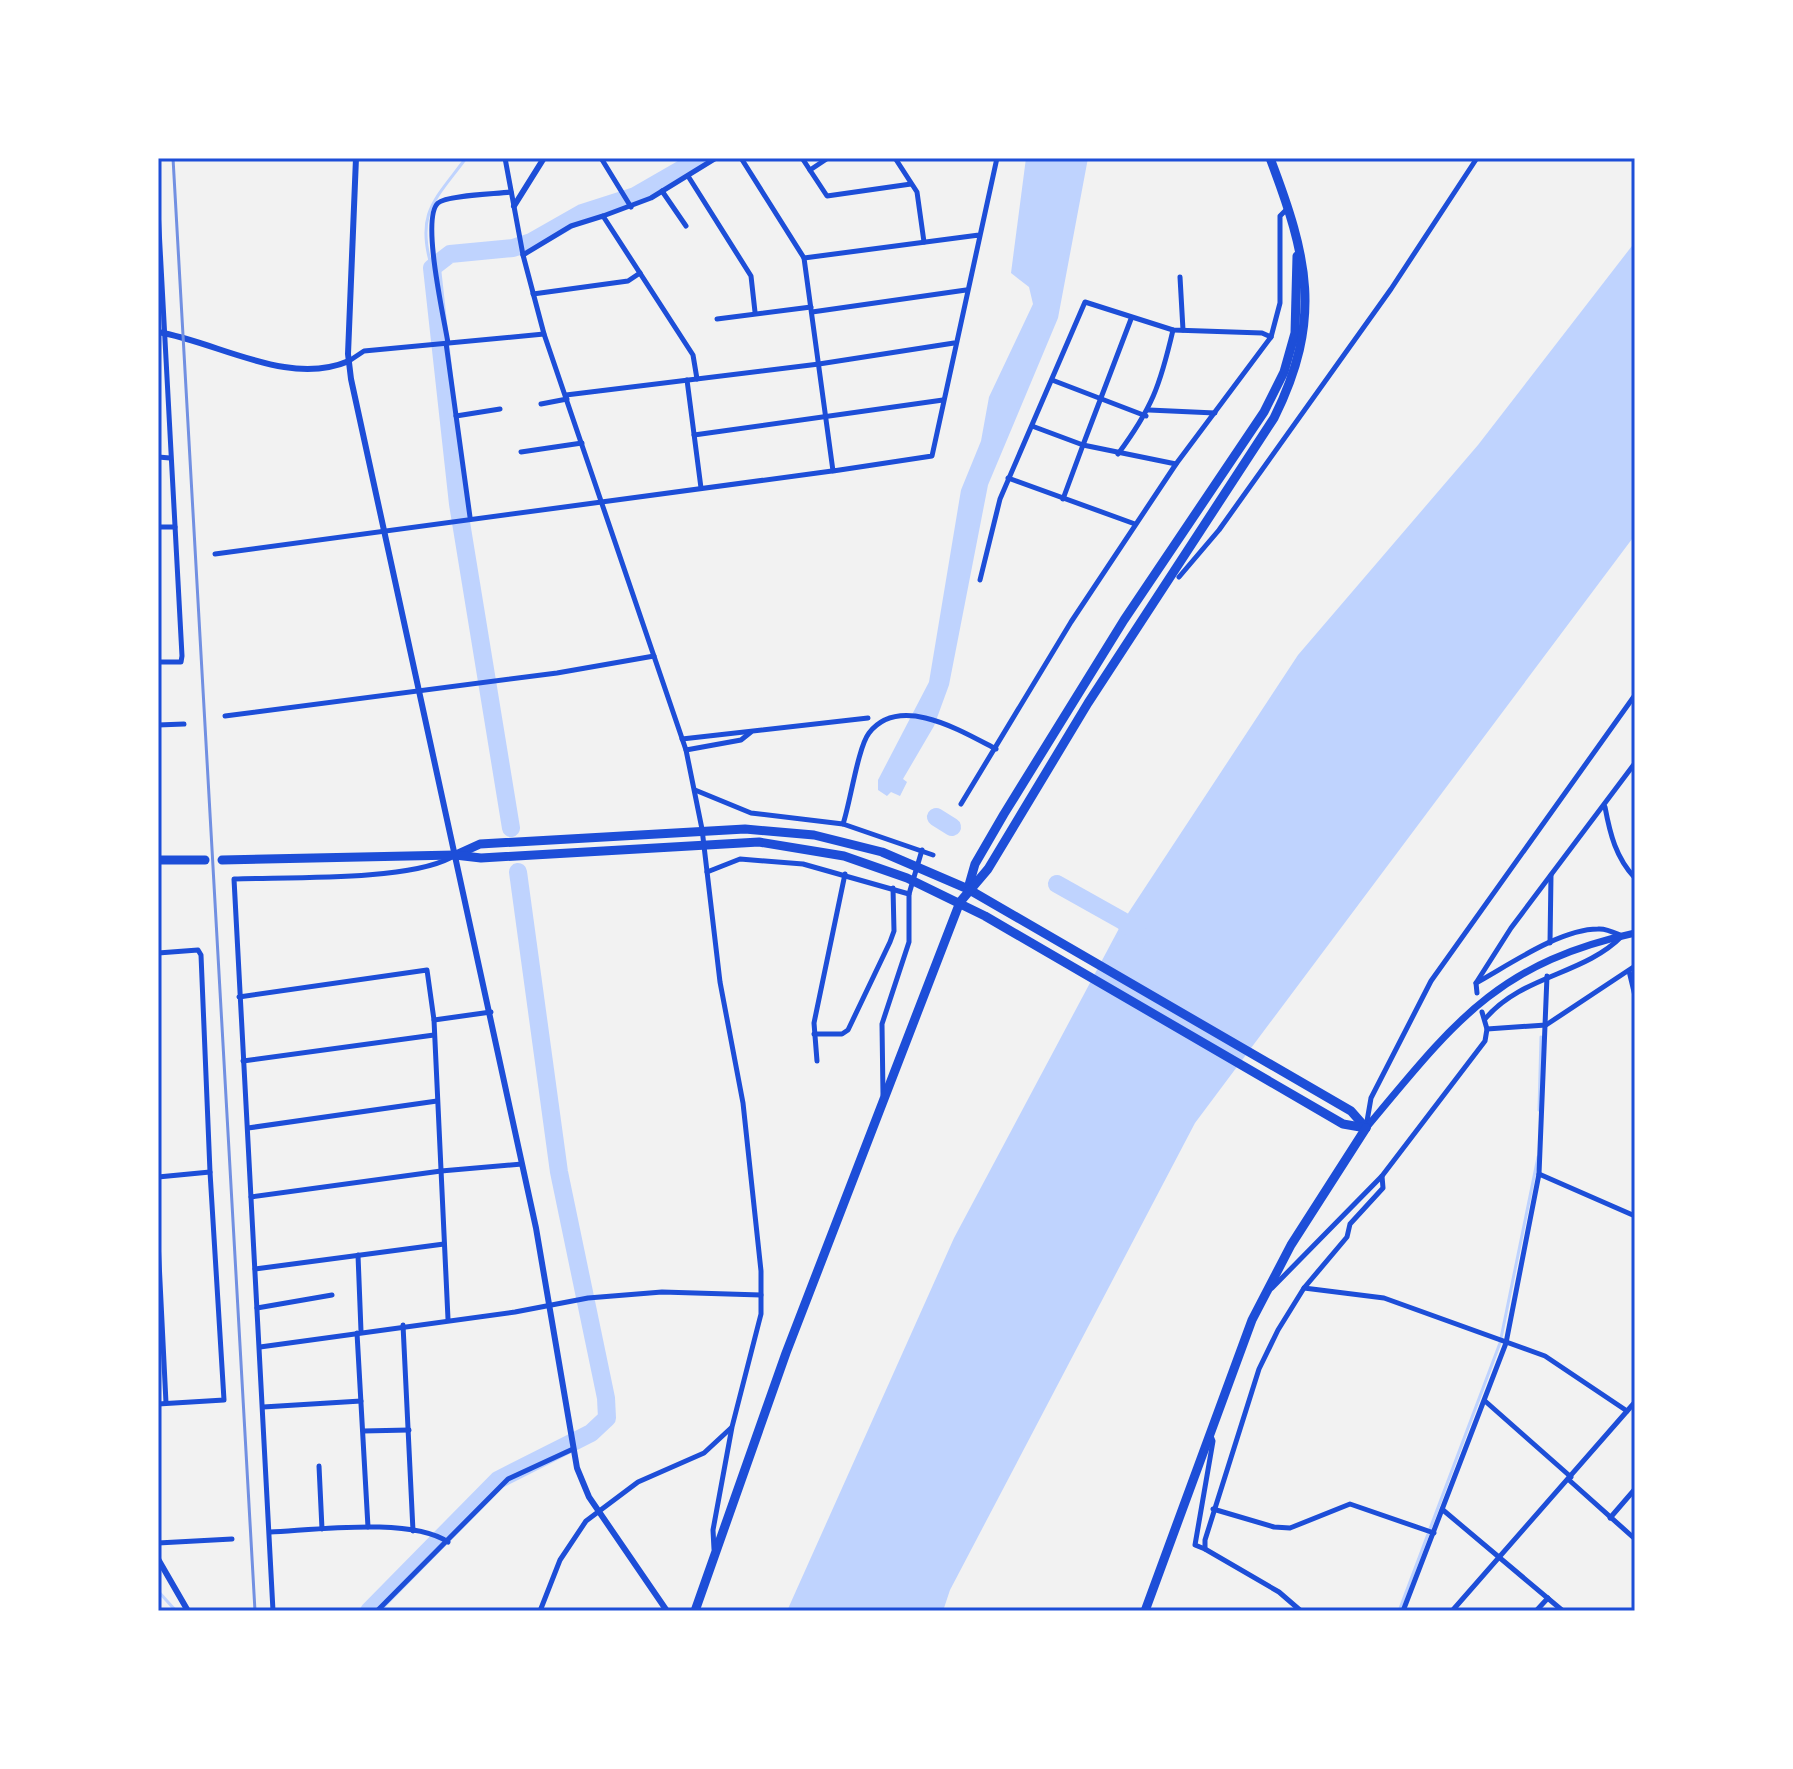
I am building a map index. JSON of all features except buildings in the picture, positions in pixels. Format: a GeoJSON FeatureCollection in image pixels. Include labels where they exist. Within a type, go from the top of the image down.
{"type":"FeatureCollection","features":[{"type":"Feature","properties":{"kind":"highway"},"geometry":{"type":"LineString","coordinates":[[695,1611],[883,1098],[960,902],[988,869],[1088,703],[1243,467],[1287,392],[1300,355],[1305,315],[1304,267],[1270,158]]}},
{"type":"Feature","properties":{"kind":"highway"},"geometry":{"type":"LineString","coordinates":[[455,855],[480,844],[702,829],[756,829],[814,835],[917,865],[991,902],[1351,1111],[1366,1128]]}},
{"type":"Feature","properties":{"kind":"highway"},"geometry":{"type":"LineString","coordinates":[[222,860],[455,855],[481,858],[759,842],[844,856],[960,902],[1343,1124],[1366,1128]]}},
{"type":"Feature","properties":{"kind":"highway"},"geometry":{"type":"LineString","coordinates":[[158,860],[205,860]]}},
{"type":"Feature","properties":{"kind":"highway"},"geometry":{"type":"LineString","coordinates":[[1145,1611],[1208,1432],[1252,1320],[1271,1289],[1291,1245],[1366,1128]]}},
{"type":"Feature","properties":{"kind":"main road"},"geometry":{"type":"LineString","coordinates":[[1366,1128],[1440,1039],[1494,989],[1547,961],[1635,933]]}},
{"type":"Feature","properties":{"kind":"street"},"geometry":{"type":"LineString","coordinates":[[356,158],[349,361],[551,1303],[572,1443],[581,1478],[598,1510],[667,1611]]}},
{"type":"Feature","properties":{"kind":"street"},"geometry":{"type":"LineString","coordinates":[[505,158],[523,255],[544,334],[686,750],[704,843],[712,933],[743,1103],[761,1295],[757,1333],[732,1427],[713,1530],[714,1555]]}},
{"type":"Feature","properties":{"kind":"street"},"geometry":{"type":"LineString","coordinates":[[514,206],[544,158]]}},
{"type":"Feature","properties":{"kind":"street"},"geometry":{"type":"LineString","coordinates":[[601,158],[630,205]]}},
{"type":"Feature","properties":{"kind":"street"},"geometry":{"type":"LineString","coordinates":[[523,255],[571,226],[662,191],[716,158]]}},
{"type":"Feature","properties":{"kind":"street"},"geometry":{"type":"LineString","coordinates":[[741,158],[804,258],[833,471]]}},
{"type":"Feature","properties":{"kind":"street"},"geometry":{"type":"LineString","coordinates":[[802,158],[827,196],[911,184]]}},
{"type":"Feature","properties":{"kind":"street"},"geometry":{"type":"LineString","coordinates":[[810,170],[828,158]]}},
{"type":"Feature","properties":{"kind":"street"},"geometry":{"type":"LineString","coordinates":[[895,158],[917,192],[924,242]]}},
{"type":"Feature","properties":{"kind":"street"},"geometry":{"type":"LineString","coordinates":[[937,158],[956,158]]}},
{"type":"Feature","properties":{"kind":"street"},"geometry":{"type":"LineString","coordinates":[[215,554],[932,456],[954,343],[997,158]]}},
{"type":"Feature","properties":{"kind":"street"},"geometry":{"type":"LineString","coordinates":[[1179,577],[1219,530],[1391,289],[1477,158]]}},
{"type":"Feature","properties":{"kind":"street"},"geometry":{"type":"LineString","coordinates":[[688,176],[751,276],[755,312]]}},
{"type":"Feature","properties":{"kind":"street"},"geometry":{"type":"LineString","coordinates":[[662,191],[686,226]]}},
{"type":"Feature","properties":{"kind":"street"},"geometry":{"type":"LineString","coordinates":[[470,517],[431,222],[438,202],[511,192]]}},
{"type":"Feature","properties":{"kind":"street"},"geometry":{"type":"LineString","coordinates":[[961,804],[1071,622],[1135,524],[1271,337],[1280,303],[1280,216],[1288,209]]}},
{"type":"Feature","properties":{"kind":"street"},"geometry":{"type":"LineString","coordinates":[[158,210],[162,332],[182,656],[181,662],[158,662]]}},
{"type":"Feature","properties":{"kind":"street"},"geometry":{"type":"LineString","coordinates":[[603,216],[693,355],[697,379]]}},
{"type":"Feature","properties":{"kind":"street"},"geometry":{"type":"LineString","coordinates":[[804,258],[979,235]]}},
{"type":"Feature","properties":{"kind":"street"},"geometry":{"type":"LineString","coordinates":[[533,294],[628,281],[640,273]]}},
{"type":"Feature","properties":{"kind":"street"},"geometry":{"type":"LineString","coordinates":[[1180,277],[1183,330]]}},
{"type":"Feature","properties":{"kind":"street"},"geometry":{"type":"LineString","coordinates":[[717,319],[755,312],[811,310],[966,290]]}},
{"type":"Feature","properties":{"kind":"street"},"geometry":{"type":"LineString","coordinates":[[980,580],[1000,499],[1085,302],[1173,330],[1262,333],[1271,337]]}},
{"type":"Feature","properties":{"kind":"street"},"geometry":{"type":"LineString","coordinates":[[1063,499],[1131,319]]}},
{"type":"Feature","properties":{"kind":"street"},"geometry":{"type":"LineString","coordinates":[[1118,454],[1159,390],[1173,330]]}},
{"type":"Feature","properties":{"kind":"street"},"geometry":{"type":"LineString","coordinates":[[162,332],[266,363],[314,370],[333,368],[364,351],[544,334]]}},
{"type":"Feature","properties":{"kind":"street"},"geometry":{"type":"LineString","coordinates":[[541,404],[566,397],[954,343]]}},
{"type":"Feature","properties":{"kind":"street"},"geometry":{"type":"LineString","coordinates":[[687,380],[701,488]]}},
{"type":"Feature","properties":{"kind":"street"},"geometry":{"type":"LineString","coordinates":[[1052,380],[1147,413],[1215,413]]}},
{"type":"Feature","properties":{"kind":"street"},"geometry":{"type":"LineString","coordinates":[[694,435],[943,400]]}},
{"type":"Feature","properties":{"kind":"street"},"geometry":{"type":"LineString","coordinates":[[456,416],[500,409]]}},
{"type":"Feature","properties":{"kind":"street"},"geometry":{"type":"LineString","coordinates":[[1032,426],[1083,445],[1176,464]]}},
{"type":"Feature","properties":{"kind":"street"},"geometry":{"type":"LineString","coordinates":[[521,452],[582,443]]}},
{"type":"Feature","properties":{"kind":"street"},"geometry":{"type":"LineString","coordinates":[[158,457],[170,458]]}},
{"type":"Feature","properties":{"kind":"street"},"geometry":{"type":"LineString","coordinates":[[1008,478],[1135,524]]}},
{"type":"Feature","properties":{"kind":"street"},"geometry":{"type":"LineString","coordinates":[[158,527],[175,527]]}},
{"type":"Feature","properties":{"kind":"street"},"geometry":{"type":"LineString","coordinates":[[225,716],[557,673],[654,656]]}},
{"type":"Feature","properties":{"kind":"street"},"geometry":{"type":"LineString","coordinates":[[1366,1128],[1371,1098],[1431,981],[1635,695]]}},
{"type":"Feature","properties":{"kind":"street"},"geometry":{"type":"LineString","coordinates":[[843,824],[868,735],[904,715],[942,723],[996,749]]}},
{"type":"Feature","properties":{"kind":"street"},"geometry":{"type":"LineString","coordinates":[[682,739],[868,718]]}},
{"type":"Feature","properties":{"kind":"street"},"geometry":{"type":"LineString","coordinates":[[158,725],[184,724]]}},
{"type":"Feature","properties":{"kind":"street"},"geometry":{"type":"LineString","coordinates":[[686,750],[741,740],[751,732]]}},
{"type":"Feature","properties":{"kind":"street"},"geometry":{"type":"LineString","coordinates":[[1477,993],[1476,983],[1551,874],[1635,763]]}},
{"type":"Feature","properties":{"kind":"street"},"geometry":{"type":"LineString","coordinates":[[694,790],[751,813],[843,824],[933,855]]}},
{"type":"Feature","properties":{"kind":"street"},"geometry":{"type":"LineString","coordinates":[[1605,806],[1612,841],[1623,864],[1635,878]]}},
{"type":"Feature","properties":{"kind":"street"},"geometry":{"type":"LineString","coordinates":[[883,1098],[882,1024],[909,942],[909,894],[922,850]]}},
{"type":"Feature","properties":{"kind":"street"},"geometry":{"type":"LineString","coordinates":[[273,1611],[234,879],[404,872],[434,866],[455,855]]}},
{"type":"Feature","properties":{"kind":"street"},"geometry":{"type":"LineString","coordinates":[[707,872],[740,859],[759,859],[803,864],[909,894]]}},
{"type":"Feature","properties":{"kind":"street"},"geometry":{"type":"LineString","coordinates":[[817,1061],[814,1034],[845,874]]}},
{"type":"Feature","properties":{"kind":"street"},"geometry":{"type":"LineString","coordinates":[[1550,943],[1551,874]]}},
{"type":"Feature","properties":{"kind":"street"},"geometry":{"type":"LineString","coordinates":[[814,1034],[842,1034],[848,1030],[894,931],[893,888]]}},
{"type":"Feature","properties":{"kind":"street"},"geometry":{"type":"LineString","coordinates":[[1476,983],[1550,943],[1600,928],[1622,936],[1608,950],[1547,976],[1500,1001],[1485,1019]]}},
{"type":"Feature","properties":{"kind":"street"},"geometry":{"type":"LineString","coordinates":[[158,953],[198,950],[201,955],[224,1400],[158,1404]]}},
{"type":"Feature","properties":{"kind":"street"},"geometry":{"type":"LineString","coordinates":[[1487,1029],[1546,1025],[1632,969],[1635,996]]}},
{"type":"Feature","properties":{"kind":"street"},"geometry":{"type":"LineString","coordinates":[[239,997],[427,970],[434,1020],[448,1319]]}},
{"type":"Feature","properties":{"kind":"street"},"geometry":{"type":"LineString","coordinates":[[1403,1611],[1506,1343],[1539,1174],[1547,976]]}},
{"type":"Feature","properties":{"kind":"street"},"geometry":{"type":"LineString","coordinates":[[434,1020],[491,1012]]}},
{"type":"Feature","properties":{"kind":"street"},"geometry":{"type":"LineString","coordinates":[[1271,1289],[1382,1176],[1485,1041],[1487,1029],[1482,1012]]}},
{"type":"Feature","properties":{"kind":"street"},"geometry":{"type":"LineString","coordinates":[[243,1061],[434,1035]]}},
{"type":"Feature","properties":{"kind":"street"},"geometry":{"type":"LineString","coordinates":[[248,1128],[437,1101]]}},
{"type":"Feature","properties":{"kind":"street"},"geometry":{"type":"LineString","coordinates":[[251,1197],[441,1171],[522,1164]]}},
{"type":"Feature","properties":{"kind":"street"},"geometry":{"type":"LineString","coordinates":[[158,1177],[210,1172]]}},
{"type":"Feature","properties":{"kind":"street"},"geometry":{"type":"LineString","coordinates":[[1539,1174],[1635,1216]]}},
{"type":"Feature","properties":{"kind":"street"},"geometry":{"type":"LineString","coordinates":[[1205,1549],[1213,1509],[1259,1369],[1304,1288],[1347,1237],[1350,1224],[1383,1188],[1382,1176]]}},
{"type":"Feature","properties":{"kind":"street"},"geometry":{"type":"LineString","coordinates":[[158,1241],[166,1403]]}},
{"type":"Feature","properties":{"kind":"street"},"geometry":{"type":"LineString","coordinates":[[255,1269],[444,1244]]}},
{"type":"Feature","properties":{"kind":"street"},"geometry":{"type":"LineString","coordinates":[[358,1255],[368,1527]]}},
{"type":"Feature","properties":{"kind":"street"},"geometry":{"type":"LineString","coordinates":[[1304,1288],[1384,1298],[1545,1356],[1627,1411]]}},
{"type":"Feature","properties":{"kind":"street"},"geometry":{"type":"LineString","coordinates":[[260,1347],[515,1312],[584,1299],[662,1292],[761,1295]]}},
{"type":"Feature","properties":{"kind":"street"},"geometry":{"type":"LineString","coordinates":[[257,1308],[332,1295]]}},
{"type":"Feature","properties":{"kind":"street"},"geometry":{"type":"LineString","coordinates":[[403,1325],[413,1531]]}},
{"type":"Feature","properties":{"kind":"street"},"geometry":{"type":"LineString","coordinates":[[263,1407],[361,1401]]}},
{"type":"Feature","properties":{"kind":"street"},"geometry":{"type":"LineString","coordinates":[[1485,1401],[1635,1539]]}},
{"type":"Feature","properties":{"kind":"street"},"geometry":{"type":"LineString","coordinates":[[1452,1611],[1635,1402]]}},
{"type":"Feature","properties":{"kind":"street"},"geometry":{"type":"LineString","coordinates":[[540,1611],[560,1560],[586,1521],[638,1482],[704,1453],[732,1427]]}},
{"type":"Feature","properties":{"kind":"street"},"geometry":{"type":"LineString","coordinates":[[363,1431],[409,1430]]}},
{"type":"Feature","properties":{"kind":"street"},"geometry":{"type":"LineString","coordinates":[[1208,1432],[1213,1441],[1195,1545],[1279,1592],[1301,1611]]}},
{"type":"Feature","properties":{"kind":"street"},"geometry":{"type":"LineString","coordinates":[[377,1611],[443,1539],[508,1479],[572,1443]]}},
{"type":"Feature","properties":{"kind":"street"},"geometry":{"type":"LineString","coordinates":[[319,1466],[322,1529]]}},
{"type":"Feature","properties":{"kind":"street"},"geometry":{"type":"LineString","coordinates":[[1610,1518],[1635,1489]]}},
{"type":"Feature","properties":{"kind":"street"},"geometry":{"type":"LineString","coordinates":[[1213,1509],[1274,1527],[1290,1528],[1350,1504],[1434,1533]]}},
{"type":"Feature","properties":{"kind":"street"},"geometry":{"type":"LineString","coordinates":[[1443,1510],[1563,1611]]}},
{"type":"Feature","properties":{"kind":"street"},"geometry":{"type":"LineString","coordinates":[[270,1532],[368,1527],[413,1531],[443,1539]]}},
{"type":"Feature","properties":{"kind":"street"},"geometry":{"type":"LineString","coordinates":[[158,1543],[232,1539]]}},
{"type":"Feature","properties":{"kind":"street"},"geometry":{"type":"LineString","coordinates":[[158,1559],[188,1611]]}},
{"type":"Feature","properties":{"kind":"street"},"geometry":{"type":"LineString","coordinates":[[1536,1611],[1548,1598]]}},
{"type":"Feature","properties":{"kind":"water"},"geometry":{"type":"Polygon","coordinates":[[[1026,158],[1088,158],[1058,318],[988,485],[949,685],[934,726],[903,779],[907,782],[900,796],[891,792],[887,796],[878,790],[878,780],[929,682],[961,490],[981,441],[989,397],[1033,304],[1029,287],[1011,273],[1026,158]]]}},
{"type":"Feature","properties":{"kind":"water"},"geometry":{"type":"Polygon","coordinates":[[[1635,242],[1635,535],[1195,1123],[950,1590],[943,1611],[787,1611],[954,1238],[1123,921],[1298,655],[1478,445],[1635,242]]]}},
{"type":"Feature","properties":{"kind":"waterway"},"geometry":{"type":"LineString","coordinates":[[432,268],[427,249],[427,220],[437,197],[466,158]]}},
{"type":"Feature","properties":{"kind":"waterway"},"geometry":{"type":"LineString","coordinates":[[511,828],[458,504],[432,268],[450,254],[513,248],[531,242],[582,213],[635,196],[701,158]]}},
{"type":"Feature","properties":{"kind":"waterway"},"geometry":{"type":"LineString","coordinates":[[936,817],[952,827]]}},
{"type":"Feature","properties":{"kind":"waterway"},"geometry":{"type":"LineString","coordinates":[[369,1611],[498,1480],[591,1433],[607,1418],[606,1398],[559,1172],[518,872]]}},
{"type":"Feature","properties":{"kind":"waterway"},"geometry":{"type":"LineString","coordinates":[[1057,884],[1123,921],[1140,935]]}},
{"type":"Feature","properties":{"kind":"waterway"},"geometry":{"type":"LineString","coordinates":[[1539,1110],[1541,1037]]}},
{"type":"Feature","properties":{"kind":"waterway"},"geometry":{"type":"LineString","coordinates":[[1399,1611],[1500,1343],[1538,1157]]}},
{"type":"Feature","properties":{"kind":"waterway"},"geometry":{"type":"LineString","coordinates":[[158,1591],[176,1611]]}},
{"type":"Feature","properties":{"kind":"railway"},"geometry":{"type":"LineString","coordinates":[[173,158],[255,1611]]}}]}
